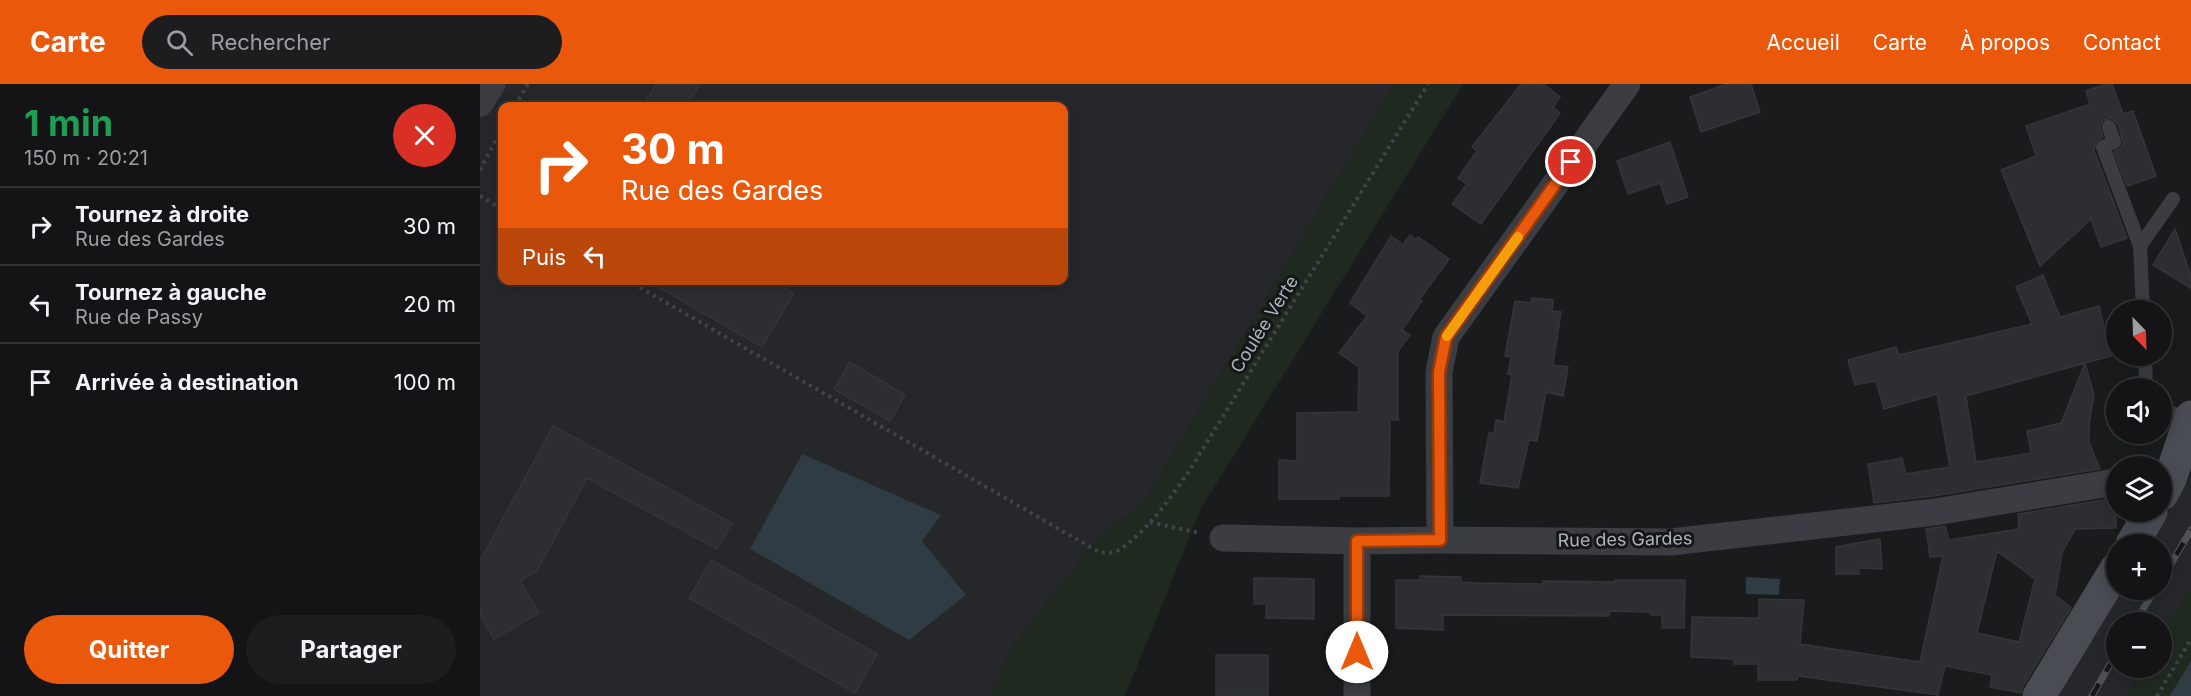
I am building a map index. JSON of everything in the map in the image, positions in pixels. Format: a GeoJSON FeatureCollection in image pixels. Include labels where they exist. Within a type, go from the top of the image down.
{"type":"FeatureCollection","features":[{"type":"Feature","properties":{"kind":"street"},"geometry":{"type":"LineString","coordinates":[[480,103],[492,84]]}},
{"type":"Feature","properties":{"kind":"street"},"geometry":{"type":"LineString","coordinates":[[1440,540],[1439,372],[1446,337],[1627,84]]}},
{"type":"Feature","properties":{"kind":"street"},"geometry":{"type":"LineString","coordinates":[[2171,456],[2181,415]]}},
{"type":"Feature","properties":{"kind":"street","name":"Rue des Gardes"},"geometry":{"type":"LineString","coordinates":[[1223,538],[1357,541],[1671,542],[1935,512],[2106,484]]}},
{"type":"Feature","properties":{"kind":"street"},"geometry":{"type":"LineString","coordinates":[[1357,541],[1357,696]]}},
{"type":"Feature","properties":{"kind":"street"},"geometry":{"type":"LineString","coordinates":[[2038,696],[2106,585]]}},
{"type":"Feature","properties":{"kind":"lane"},"geometry":{"type":"LineString","coordinates":[[2109,127],[2114,142],[2103,147],[2140,246],[2143,300]]}},
{"type":"Feature","properties":{"kind":"lane"},"geometry":{"type":"LineString","coordinates":[[2140,246],[2173,199]]}},
{"type":"Feature","properties":{"kind":"path"},"geometry":{"type":"LineString","coordinates":[[517,102],[528,84]]}},
{"type":"Feature","properties":{"kind":"path","name":"Coulée Verte"},"geometry":{"type":"LineString","coordinates":[[636,285],[1099,552],[1111,553],[1121,549],[1150,522],[1166,504],[1191,468],[1428,84]]}},
{"type":"Feature","properties":{"kind":"path"},"geometry":{"type":"LineString","coordinates":[[480,170],[498,136]]}},
{"type":"Feature","properties":{"kind":"path"},"geometry":{"type":"LineString","coordinates":[[480,196],[498,207]]}},
{"type":"Feature","properties":{"kind":"path"},"geometry":{"type":"LineString","coordinates":[[1150,522],[1223,538]]}},
{"type":"Feature","properties":{"kind":"path"},"geometry":{"type":"LineString","coordinates":[[2157,696],[2191,639]]}},
{"type":"Feature","properties":{"kind":"shaded area"},"geometry":{"type":"Polygon","coordinates":[[[480,84],[1394,84],[1143,503],[1099,537],[1013,646],[990,696],[480,696],[480,84]]]}},
{"type":"Feature","properties":{"kind":"shaded area"},"geometry":{"type":"Polygon","coordinates":[[[1394,84],[1463,84],[1200,510],[1125,696],[990,696],[1013,646],[1099,537],[1143,503],[1394,84]]]}},
{"type":"Feature","properties":{"kind":"shaded area"},"geometry":{"type":"Polygon","coordinates":[[[802,454],[941,515],[922,541],[966,595],[909,640],[750,549],[802,454]]]}},
{"type":"Feature","properties":{"kind":"shaded area"},"geometry":{"type":"Polygon","coordinates":[[[2191,475],[2191,587],[2172,620],[2172,612],[2106,612],[2114,600],[2172,600],[2172,534],[2154,534],[2162,522],[2172,522],[2172,505],[2191,475]]]}},
{"type":"Feature","properties":{"kind":"shaded area"},"geometry":{"type":"Polygon","coordinates":[[[1746,577],[1780,579],[1779,595],[1746,594],[1746,577]]]}},
{"type":"Feature","properties":{"kind":"shaded area"},"geometry":{"type":"Polygon","coordinates":[[[2191,587],[2191,696],[2126,696],[2137,678],[2172,678],[2172,620],[2191,587]]]}},
{"type":"Feature","properties":{"kind":"shaded area"},"geometry":{"type":"Polygon","coordinates":[[[2106,612],[2106,678],[2137,678],[2126,696],[2054,696],[2106,612]]]}},
{"type":"Feature","properties":{"kind":"shaded area"},"geometry":{"type":"Polygon","coordinates":[[[2191,660],[2191,696],[2170,696],[2189,664],[2191,660]]]}},
{"type":"Feature","properties":{"kind":"building"},"geometry":{"type":"Polygon","coordinates":[[[656,84],[700,84],[689,102],[645,102],[656,84]]]}},
{"type":"Feature","properties":{"kind":"building"},"geometry":{"type":"Polygon","coordinates":[[[1521,84],[1543,84],[1560,97],[1553,107],[1560,113],[1481,224],[1452,204],[1467,184],[1458,178],[1477,151],[1472,147],[1521,84]]]}},
{"type":"Feature","properties":{"kind":"building"},"geometry":{"type":"Polygon","coordinates":[[[1727,84],[1751,84],[1760,112],[1701,132],[1690,97],[1727,84]]]}},
{"type":"Feature","properties":{"kind":"building"},"geometry":{"type":"Polygon","coordinates":[[[2112,84],[2123,114],[2133,111],[2156,176],[2127,186],[2114,152],[2121,148],[2123,143],[2118,124],[2111,118],[2103,121],[2100,126],[2103,137],[2096,142],[2094,150],[2127,238],[2101,247],[2091,219],[2040,266],[2001,170],[2036,156],[2026,126],[2090,104],[2086,91],[2112,84]]]}},
{"type":"Feature","properties":{"kind":"building"},"geometry":{"type":"Polygon","coordinates":[[[1670,142],[1688,197],[1667,204],[1660,183],[1628,194],[1617,161],[1670,142]]]}},
{"type":"Feature","properties":{"kind":"building"},"geometry":{"type":"Polygon","coordinates":[[[2175,229],[2191,276],[2191,288],[2153,265],[2175,229]]]}},
{"type":"Feature","properties":{"kind":"building"},"geometry":{"type":"Polygon","coordinates":[[[1410,235],[1416,240],[1418,237],[1449,259],[1419,300],[1422,301],[1402,330],[1410,335],[1398,351],[1398,420],[1390,420],[1389,496],[1279,499],[1279,460],[1297,461],[1297,413],[1358,412],[1359,367],[1339,353],[1367,316],[1350,303],[1391,236],[1403,245],[1410,235]]]}},
{"type":"Feature","properties":{"kind":"building"},"geometry":{"type":"Polygon","coordinates":[[[2043,275],[2060,317],[2099,306],[2106,335],[2106,357],[2085,363],[2094,395],[2089,424],[2089,442],[2100,469],[1933,496],[1874,503],[1868,464],[1902,458],[1906,474],[1950,467],[1937,394],[1884,409],[1876,381],[1855,385],[1848,360],[1896,347],[1899,355],[2032,324],[2016,287],[2043,275]],[[2085,363],[1966,396],[1976,462],[2031,453],[2027,431],[2061,423],[2085,363]]]}},
{"type":"Feature","properties":{"kind":"building"},"geometry":{"type":"Polygon","coordinates":[[[655,285],[780,285],[794,293],[762,347],[655,285]]]}},
{"type":"Feature","properties":{"kind":"building"},"geometry":{"type":"Polygon","coordinates":[[[1532,298],[1553,300],[1552,311],[1561,312],[1553,365],[1568,367],[1563,396],[1546,392],[1537,441],[1529,440],[1518,488],[1480,483],[1489,433],[1494,433],[1496,420],[1504,422],[1512,375],[1508,374],[1511,357],[1505,356],[1515,301],[1531,303],[1532,298]]]}},
{"type":"Feature","properties":{"kind":"building"},"geometry":{"type":"Polygon","coordinates":[[[850,362],[905,395],[890,421],[834,389],[850,362]]]}},
{"type":"Feature","properties":{"kind":"building"},"geometry":{"type":"Polygon","coordinates":[[[553,426],[732,523],[717,549],[587,478],[537,571],[520,581],[539,613],[494,639],[480,615],[480,561],[553,426]]]}},
{"type":"Feature","properties":{"kind":"building"},"geometry":{"type":"Polygon","coordinates":[[[2106,500],[2106,522],[2116,522],[2116,528],[2075,529],[2062,553],[2055,595],[2071,608],[2023,686],[2021,693],[1990,687],[1992,675],[1945,666],[1938,695],[1798,676],[1797,680],[1758,680],[1758,664],[1734,664],[1734,659],[1691,657],[1692,617],[1759,618],[1759,599],[1804,600],[1800,644],[1920,662],[1943,556],[1930,557],[1926,529],[1945,526],[1949,540],[2019,529],[2018,514],[2106,500]],[[1997,551],[1977,633],[2019,642],[2035,579],[1997,551]]]}},
{"type":"Feature","properties":{"kind":"building"},"geometry":{"type":"Polygon","coordinates":[[[1880,539],[1882,569],[1859,568],[1859,574],[1836,574],[1836,547],[1880,539]]]}},
{"type":"Feature","properties":{"kind":"building"},"geometry":{"type":"Polygon","coordinates":[[[711,560],[877,654],[855,693],[689,598],[711,560]]]}},
{"type":"Feature","properties":{"kind":"building"},"geometry":{"type":"Polygon","coordinates":[[[1420,576],[1461,577],[1461,582],[1475,583],[1543,584],[1543,581],[1685,580],[1684,628],[1662,628],[1662,615],[1651,615],[1651,612],[1610,611],[1609,616],[1443,615],[1443,630],[1396,628],[1396,580],[1420,580],[1420,576]]]}},
{"type":"Feature","properties":{"kind":"building"},"geometry":{"type":"Polygon","coordinates":[[[1254,578],[1314,579],[1314,619],[1266,618],[1266,604],[1254,604],[1254,578]]]}},
{"type":"Feature","properties":{"kind":"building"},"geometry":{"type":"Polygon","coordinates":[[[1216,655],[1268,655],[1268,696],[1216,696],[1216,655]]]}},
{"type":"Feature","properties":{"kind":"railway"},"geometry":{"type":"LineString","coordinates":[[2172,562],[2191,530]]}},
{"type":"Feature","properties":{"kind":"railway"},"geometry":{"type":"LineString","coordinates":[[2141,612],[2149,600]]}},
{"type":"Feature","properties":{"kind":"railway"},"geometry":{"type":"LineString","coordinates":[[2092,696],[2106,672]]}},
{"type":"Feature","properties":{"kind":"slow traffic"},"geometry":{"type":"LineString","coordinates":[[1447,336],[1518,237]]}},
{"type":"Feature","properties":{"kind":"route"},"geometry":{"type":"LineString","coordinates":[[1357,652],[1357,541],[1440,540],[1439,372],[1446,337],[1571,162]]}}]}
